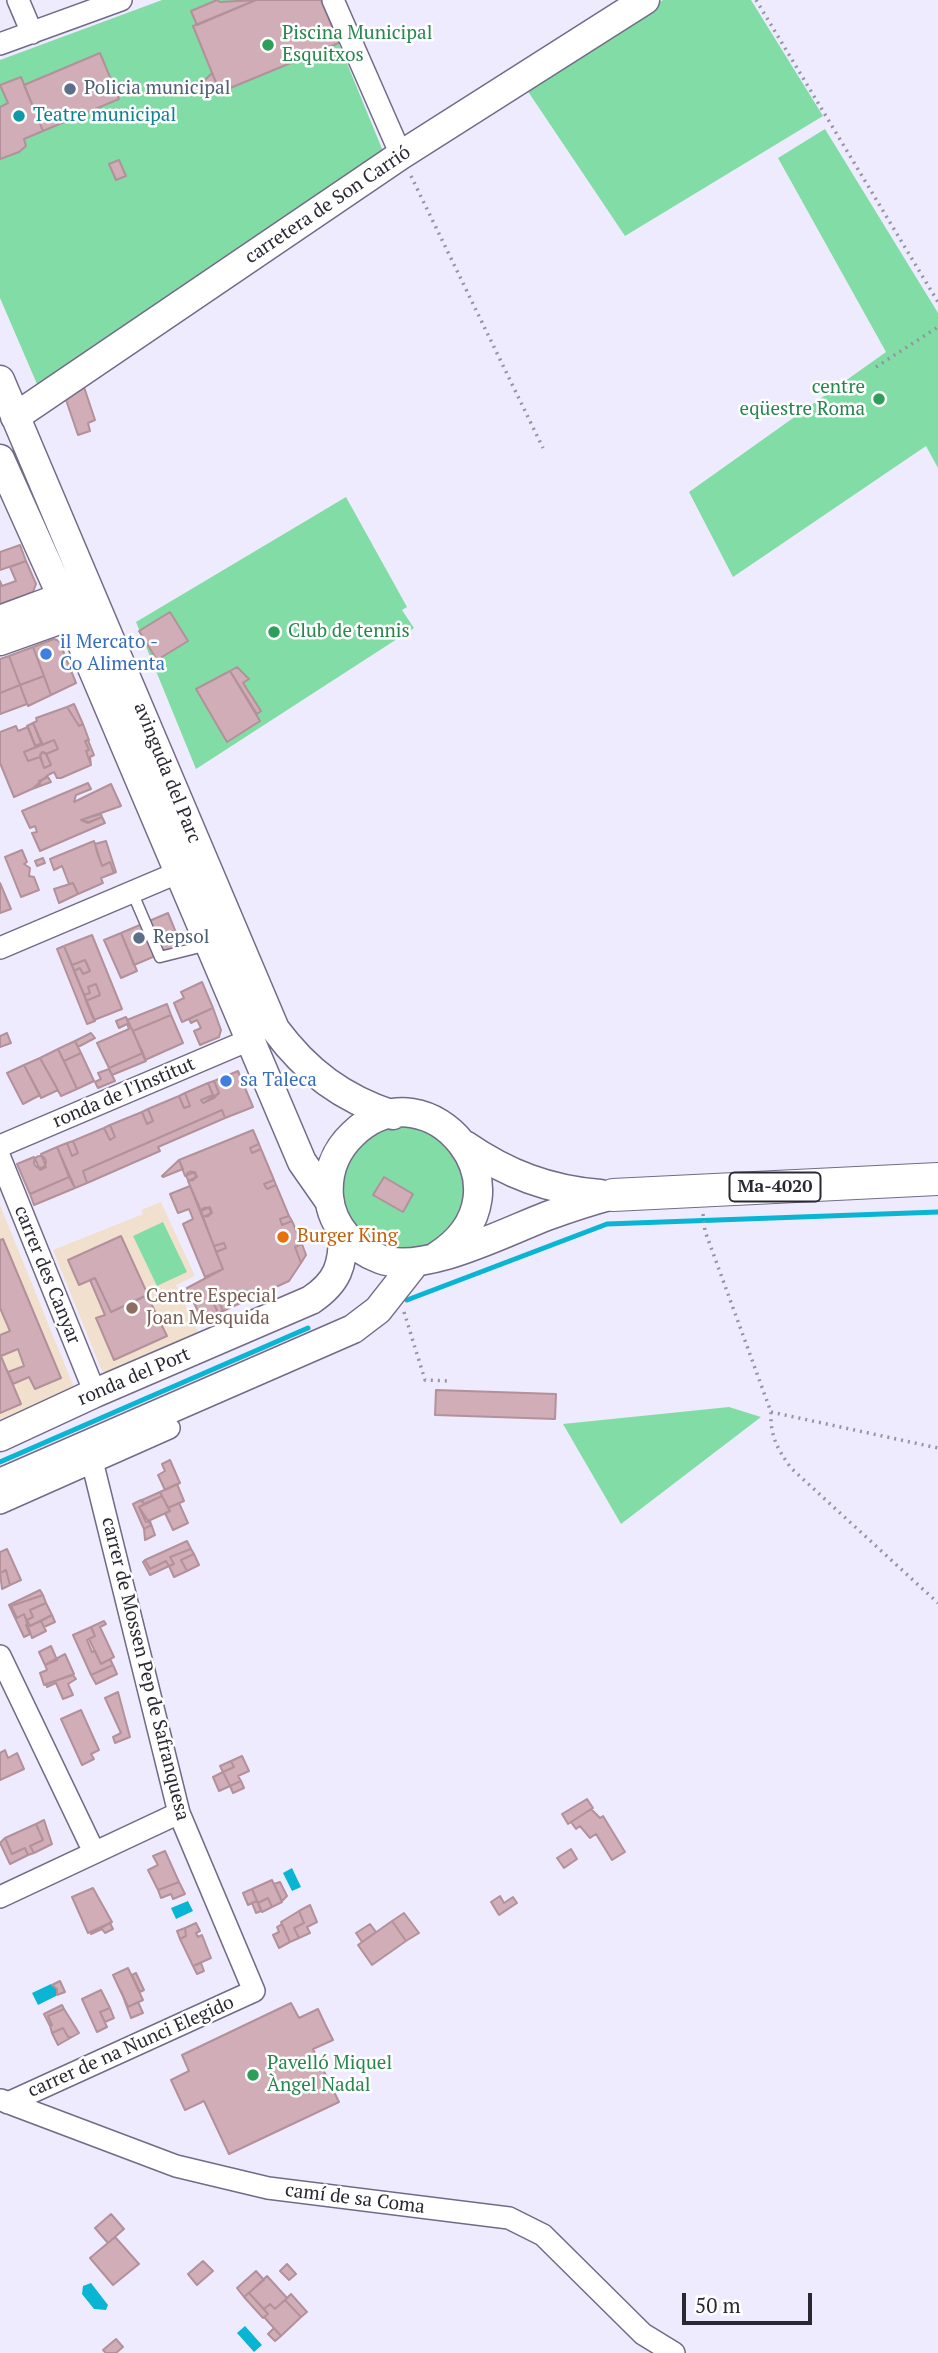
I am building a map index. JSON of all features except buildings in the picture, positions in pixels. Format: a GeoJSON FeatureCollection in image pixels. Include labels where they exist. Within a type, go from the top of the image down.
{"type":"FeatureCollection","features":[{"type":"Feature","properties":{"kind":"main road","name":"carretera de Son Carrió"},"geometry":{"type":"LineString","coordinates":[[15,417],[401,155],[645,0]]}},
{"type":"Feature","properties":{"kind":"main road","name":"avinguda del Parc"},"geometry":{"type":"LineString","coordinates":[[0,380],[275,1029],[320,1079],[358,1102],[393,1115]]}},
{"type":"Feature","properties":{"kind":"main road","name":"avinguda del Parc"},"geometry":{"type":"LineString","coordinates":[[0,459],[66,606],[177,873],[302,1162],[330,1202]]}},
{"type":"Feature","properties":{"kind":"main road"},"geometry":{"type":"LineString","coordinates":[[0,620],[66,606]]}},
{"type":"Feature","properties":{"kind":"main road"},"geometry":{"type":"LineString","coordinates":[[0,642],[66,606]]}},
{"type":"Feature","properties":{"kind":"main road","name":"Ma-4020"},"geometry":{"type":"LineString","coordinates":[[613,1195],[544,1217],[470,1249],[426,1259],[383,1261],[355,1246],[343,1234],[330,1202],[330,1175],[347,1140],[368,1123],[393,1115],[420,1116],[433,1120],[445,1126],[465,1145],[533,1182],[572,1192],[613,1195],[938,1180]]}},
{"type":"Feature","properties":{"kind":"main road"},"geometry":{"type":"LineString","coordinates":[[0,1483],[88,1452],[353,1329],[367,1320],[426,1259],[460,1238],[471,1220],[478,1200],[476,1171],[465,1145]]}},
{"type":"Feature","properties":{"kind":"main road","name":"ronda del Port"},"geometry":{"type":"LineString","coordinates":[[0,1437],[311,1300],[336,1279],[341,1268],[343,1234]]}},
{"type":"Feature","properties":{"kind":"street"},"geometry":{"type":"LineString","coordinates":[[19,0],[32,33]]}},
{"type":"Feature","properties":{"kind":"street"},"geometry":{"type":"LineString","coordinates":[[0,44],[121,0]]}},
{"type":"Feature","properties":{"kind":"street"},"geometry":{"type":"LineString","coordinates":[[334,0],[401,155]]}},
{"type":"Feature","properties":{"kind":"street"},"geometry":{"type":"LineString","coordinates":[[0,948],[133,894],[177,873]]}},
{"type":"Feature","properties":{"kind":"street","name":"ronda de l'Institut"},"geometry":{"type":"LineString","coordinates":[[0,1146],[248,1040]]}},
{"type":"Feature","properties":{"kind":"street","name":"carrer des Canyar"},"geometry":{"type":"LineString","coordinates":[[0,1158],[95,1393]]}},
{"type":"Feature","properties":{"kind":"street"},"geometry":{"type":"LineString","coordinates":[[0,1503],[88,1452],[169,1427]]}},
{"type":"Feature","properties":{"kind":"street","name":"carrer de Mossen Pep de Safranquesa"},"geometry":{"type":"LineString","coordinates":[[88,1452],[179,1813],[254,1991]]}},
{"type":"Feature","properties":{"kind":"street"},"geometry":{"type":"LineString","coordinates":[[0,1656],[94,1852]]}},
{"type":"Feature","properties":{"kind":"street"},"geometry":{"type":"LineString","coordinates":[[0,1897],[179,1813]]}},
{"type":"Feature","properties":{"kind":"street","name":"carrer de na Nunci Elegido"},"geometry":{"type":"LineString","coordinates":[[4,2101],[254,1991]]}},
{"type":"Feature","properties":{"kind":"street","name":"camí de sa Coma"},"geometry":{"type":"LineString","coordinates":[[4,2101],[176,2166],[268,2188],[509,2218],[544,2235],[643,2333],[674,2353]]}},
{"type":"Feature","properties":{"kind":"lane"},"geometry":{"type":"LineString","coordinates":[[133,894],[160,957],[208,944]]}},
{"type":"Feature","properties":{"kind":"path"},"geometry":{"type":"LineString","coordinates":[[756,0],[938,302]]}},
{"type":"Feature","properties":{"kind":"path"},"geometry":{"type":"LineString","coordinates":[[401,155],[543,448]]}},
{"type":"Feature","properties":{"kind":"path"},"geometry":{"type":"LineString","coordinates":[[876,368],[938,327]]}},
{"type":"Feature","properties":{"kind":"path"},"geometry":{"type":"LineString","coordinates":[[705,1231],[771,1412],[771,1432],[776,1447],[791,1468],[938,1603]]}},
{"type":"Feature","properties":{"kind":"path"},"geometry":{"type":"LineString","coordinates":[[386,1298],[403,1310],[425,1380],[449,1381]]}},
{"type":"Feature","properties":{"kind":"path"},"geometry":{"type":"LineString","coordinates":[[771,1412],[938,1448]]}},
{"type":"Feature","properties":{"kind":"shaded area","name":"Centre Especial Joan Mesquida"},"geometry":{"type":"Polygon","coordinates":[[[161,1202],[195,1276],[176,1285],[198,1332],[108,1374],[102,1371],[53,1250],[143,1214],[141,1210],[161,1202]]]}},
{"type":"Feature","properties":{"kind":"shaded area"},"geometry":{"type":"Polygon","coordinates":[[[0,1205],[73,1385],[72,1390],[0,1423],[0,1205]]]}},
{"type":"Feature","properties":{"kind":"green space"},"geometry":{"type":"Polygon","coordinates":[[[162,0],[321,0],[385,156],[40,391],[0,298],[0,60],[162,0]]]}},
{"type":"Feature","properties":{"kind":"green space"},"geometry":{"type":"Polygon","coordinates":[[[663,0],[751,0],[823,116],[625,236],[527,90],[663,0]]]}},
{"type":"Feature","properties":{"kind":"green space","name":"centre eqüestre Roma"},"geometry":{"type":"Polygon","coordinates":[[[825,129],[938,313],[938,468],[926,446],[733,577],[689,492],[886,352],[778,158],[825,129]]]}},
{"type":"Feature","properties":{"kind":"green space","name":"Club de tennis"},"geometry":{"type":"Polygon","coordinates":[[[346,497],[407,607],[402,610],[414,628],[196,769],[136,622],[346,497]]]}},
{"type":"Feature","properties":{"kind":"green space"},"geometry":{"type":"Polygon","coordinates":[[[406,1123],[440,1136],[466,1173],[462,1218],[432,1248],[394,1252],[377,1246],[356,1228],[343,1203],[340,1176],[349,1155],[363,1142],[379,1132],[406,1123]]]}},
{"type":"Feature","properties":{"kind":"green space"},"geometry":{"type":"Polygon","coordinates":[[[163,1222],[187,1272],[157,1286],[133,1236],[163,1222]]]}},
{"type":"Feature","properties":{"kind":"green space"},"geometry":{"type":"Polygon","coordinates":[[[729,1407],[761,1417],[621,1524],[563,1424],[729,1407]]]}},
{"type":"Feature","properties":{"kind":"water"},"geometry":{"type":"Polygon","coordinates":[[[292,1868],[301,1887],[292,1891],[283,1873],[292,1868]]]}},
{"type":"Feature","properties":{"kind":"water"},"geometry":{"type":"Polygon","coordinates":[[[188,1901],[193,1911],[176,1919],[171,1908],[188,1901]]]}},
{"type":"Feature","properties":{"kind":"water"},"geometry":{"type":"Polygon","coordinates":[[[51,1984],[57,1989],[56,1996],[38,2005],[32,1993],[51,1984]]]}},
{"type":"Feature","properties":{"kind":"water"},"geometry":{"type":"Polygon","coordinates":[[[91,2283],[108,2305],[106,2310],[94,2309],[82,2294],[83,2286],[91,2283]]]}},
{"type":"Feature","properties":{"kind":"water"},"geometry":{"type":"Polygon","coordinates":[[[245,2326],[262,2345],[254,2352],[237,2333],[245,2326]]]}},
{"type":"Feature","properties":{"kind":"waterway"},"geometry":{"type":"LineString","coordinates":[[407,1300],[607,1224],[938,1212]]}},
{"type":"Feature","properties":{"kind":"waterway"},"geometry":{"type":"LineString","coordinates":[[0,1462],[308,1328]]}},
{"type":"Feature","properties":{"kind":"place","name":"Piscina Municipal Esquitxos"},"geometry":{"type":"Point","coordinates":[268,45]}},
{"type":"Feature","properties":{"kind":"place","name":"Policia municipal"},"geometry":{"type":"Point","coordinates":[70,89]}},
{"type":"Feature","properties":{"kind":"place","name":"Teatre municipal"},"geometry":{"type":"Point","coordinates":[19,116]}},
{"type":"Feature","properties":{"kind":"place","name":"centre eqüestre Roma"},"geometry":{"type":"Point","coordinates":[879,399]}},
{"type":"Feature","properties":{"kind":"place","name":"Club de tennis"},"geometry":{"type":"Point","coordinates":[274,632]}},
{"type":"Feature","properties":{"kind":"place","name":"il Mercato - Co Alimenta"},"geometry":{"type":"Point","coordinates":[46,654]}},
{"type":"Feature","properties":{"kind":"place","name":"Repsol"},"geometry":{"type":"Point","coordinates":[139,938]}},
{"type":"Feature","properties":{"kind":"place","name":"sa Taleca"},"geometry":{"type":"Point","coordinates":[226,1081]}},
{"type":"Feature","properties":{"kind":"place","name":"Burger King"},"geometry":{"type":"Point","coordinates":[283,1237]}},
{"type":"Feature","properties":{"kind":"place","name":"Centre Especial Joan Mesquida"},"geometry":{"type":"Point","coordinates":[132,1308]}},
{"type":"Feature","properties":{"kind":"place","name":"Pavelló Miquel Àngel Nadal"},"geometry":{"type":"Point","coordinates":[253,2075]}}]}
